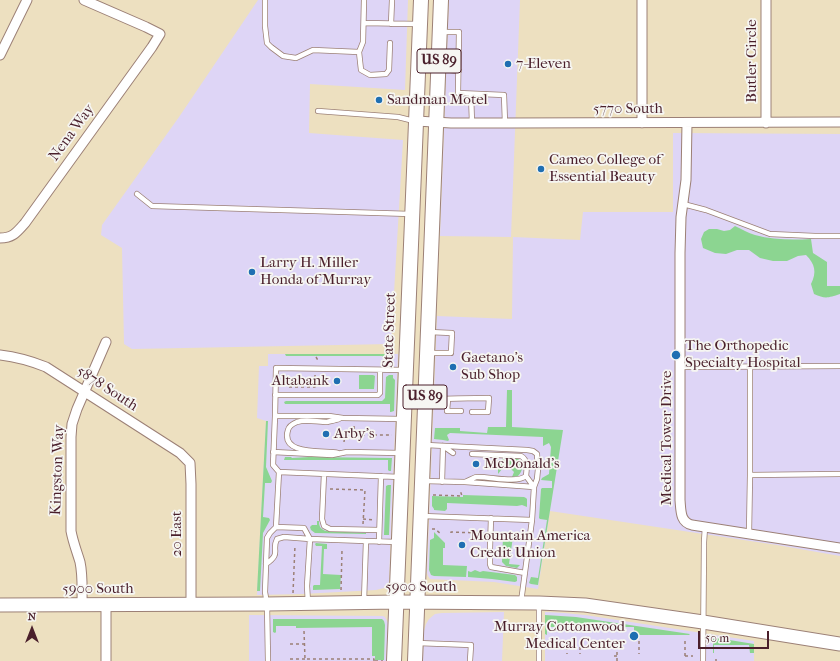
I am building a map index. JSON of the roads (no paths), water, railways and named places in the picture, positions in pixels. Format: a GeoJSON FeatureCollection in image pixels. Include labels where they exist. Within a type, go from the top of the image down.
{"type":"FeatureCollection","features":[{"type":"Feature","properties":{"kind":"main road","name":"State Street"},"geometry":{"type":"LineString","coordinates":[[394,661],[421,0]]}},
{"type":"Feature","properties":{"kind":"main road","name":"US 89"},"geometry":{"type":"LineString","coordinates":[[415,661],[441,0]]}},
{"type":"Feature","properties":{"kind":"main road","name":"5900 South"},"geometry":{"type":"LineString","coordinates":[[0,605],[191,605],[397,602],[539,603],[585,605],[840,644]]}},
{"type":"Feature","properties":{"kind":"street"},"geometry":{"type":"LineString","coordinates":[[0,55],[27,0]]}},
{"type":"Feature","properties":{"kind":"street","name":"Nena Way"},"geometry":{"type":"LineString","coordinates":[[0,238],[12,236],[25,223],[160,34],[146,26],[84,0]]}},
{"type":"Feature","properties":{"kind":"street"},"geometry":{"type":"LineString","coordinates":[[642,0],[642,123]]}},
{"type":"Feature","properties":{"kind":"street","name":"Butler Circle"},"geometry":{"type":"LineString","coordinates":[[766,0],[766,122]]}},
{"type":"Feature","properties":{"kind":"street","name":"5770 South"},"geometry":{"type":"LineString","coordinates":[[416,121],[472,123],[840,122]]}},
{"type":"Feature","properties":{"kind":"street","name":"Medical Tower Drive"},"geometry":{"type":"LineString","coordinates":[[687,123],[686,180],[681,223],[681,514],[687,523],[705,528],[840,548]]}},
{"type":"Feature","properties":{"kind":"street","name":"Kingston Way"},"geometry":{"type":"LineString","coordinates":[[82,605],[82,574],[80,562],[72,541],[71,531],[72,424],[106,342]]}},
{"type":"Feature","properties":{"kind":"street","name":"5878 South"},"geometry":{"type":"LineString","coordinates":[[0,355],[30,360],[46,367],[180,453],[190,462]]}},
{"type":"Feature","properties":{"kind":"street","name":"20 East"},"geometry":{"type":"LineString","coordinates":[[190,462],[191,605]]}},
{"type":"Feature","properties":{"kind":"street"},"geometry":{"type":"LineString","coordinates":[[106,605],[106,661]]}},
{"type":"Feature","properties":{"kind":"lane"},"geometry":{"type":"LineString","coordinates":[[265,0],[267,43],[283,56],[296,58],[313,50],[359,52]]}},
{"type":"Feature","properties":{"kind":"lane"},"geometry":{"type":"LineString","coordinates":[[364,0],[363,42],[359,52],[361,70],[370,74],[386,74],[389,70],[390,43]]}},
{"type":"Feature","properties":{"kind":"lane"},"geometry":{"type":"LineString","coordinates":[[391,24],[392,0]]}},
{"type":"Feature","properties":{"kind":"lane"},"geometry":{"type":"LineString","coordinates":[[364,23],[420,24]]}},
{"type":"Feature","properties":{"kind":"lane"},"geometry":{"type":"LineString","coordinates":[[440,32],[459,32],[458,93],[504,95],[505,123]]}},
{"type":"Feature","properties":{"kind":"lane"},"geometry":{"type":"LineString","coordinates":[[439,69],[459,71]]}},
{"type":"Feature","properties":{"kind":"lane"},"geometry":{"type":"LineString","coordinates":[[471,94],[472,123]]}},
{"type":"Feature","properties":{"kind":"lane"},"geometry":{"type":"LineString","coordinates":[[318,111],[398,117],[416,121]]}},
{"type":"Feature","properties":{"kind":"lane"},"geometry":{"type":"LineString","coordinates":[[137,194],[152,206],[412,214]]}},
{"type":"Feature","properties":{"kind":"lane"},"geometry":{"type":"LineString","coordinates":[[683,204],[706,210],[770,234],[840,236]]}},
{"type":"Feature","properties":{"kind":"lane"},"geometry":{"type":"LineString","coordinates":[[428,332],[452,333],[451,353],[428,352]]}},
{"type":"Feature","properties":{"kind":"lane"},"geometry":{"type":"LineString","coordinates":[[680,366],[840,366]]}},
{"type":"Feature","properties":{"kind":"lane"},"geometry":{"type":"LineString","coordinates":[[749,534],[750,366]]}},
{"type":"Feature","properties":{"kind":"lane"},"geometry":{"type":"LineString","coordinates":[[276,528],[279,472],[273,465],[273,452],[276,368],[406,370]]}},
{"type":"Feature","properties":{"kind":"lane"},"geometry":{"type":"LineString","coordinates":[[275,395],[378,395],[380,394],[380,370]]}},
{"type":"Feature","properties":{"kind":"lane"},"geometry":{"type":"LineString","coordinates":[[425,399],[489,398],[488,412],[472,412]]}},
{"type":"Feature","properties":{"kind":"lane"},"geometry":{"type":"LineString","coordinates":[[448,399],[448,411],[461,411]]}},
{"type":"Feature","properties":{"kind":"lane"},"geometry":{"type":"LineString","coordinates":[[275,416],[329,416],[354,419],[404,419]]}},
{"type":"Feature","properties":{"kind":"lane"},"geometry":{"type":"LineString","coordinates":[[340,454],[332,451],[309,451],[294,447],[289,443],[287,437],[288,429],[295,423],[308,421],[329,422],[343,418]]}},
{"type":"Feature","properties":{"kind":"lane"},"geometry":{"type":"LineString","coordinates":[[424,445],[526,450],[533,451],[537,454],[538,469],[534,487],[532,520],[521,603]]}},
{"type":"Feature","properties":{"kind":"lane"},"geometry":{"type":"LineString","coordinates":[[443,446],[453,453]]}},
{"type":"Feature","properties":{"kind":"lane"},"geometry":{"type":"LineString","coordinates":[[442,482],[443,446]]}},
{"type":"Feature","properties":{"kind":"lane"},"geometry":{"type":"LineString","coordinates":[[273,452],[332,455],[347,452],[403,453]]}},
{"type":"Feature","properties":{"kind":"lane"},"geometry":{"type":"LineString","coordinates":[[472,454],[521,456],[527,465],[526,476],[534,487]]}},
{"type":"Feature","properties":{"kind":"lane"},"geometry":{"type":"LineString","coordinates":[[279,472],[402,477]]}},
{"type":"Feature","properties":{"kind":"lane"},"geometry":{"type":"LineString","coordinates":[[324,474],[322,519],[324,526],[330,529],[379,530]]}},
{"type":"Feature","properties":{"kind":"lane"},"geometry":{"type":"LineString","coordinates":[[750,475],[840,474]]}},
{"type":"Feature","properties":{"kind":"lane"},"geometry":{"type":"LineString","coordinates":[[379,542],[381,476]]}},
{"type":"Feature","properties":{"kind":"lane"},"geometry":{"type":"LineString","coordinates":[[465,482],[475,477],[520,479],[526,476]]}},
{"type":"Feature","properties":{"kind":"lane"},"geometry":{"type":"LineString","coordinates":[[422,481],[465,482],[534,487]]}},
{"type":"Feature","properties":{"kind":"lane"},"geometry":{"type":"LineString","coordinates":[[421,516],[532,520]]}},
{"type":"Feature","properties":{"kind":"lane"},"geometry":{"type":"LineString","coordinates":[[490,548],[491,518]]}},
{"type":"Feature","properties":{"kind":"lane"},"geometry":{"type":"LineString","coordinates":[[268,661],[267,604],[265,592],[267,538],[276,528],[304,528],[310,539],[308,604]]}},
{"type":"Feature","properties":{"kind":"lane"},"geometry":{"type":"LineString","coordinates":[[703,661],[705,528]]}},
{"type":"Feature","properties":{"kind":"lane"},"geometry":{"type":"LineString","coordinates":[[266,564],[273,559],[277,539],[284,537],[399,542]]}},
{"type":"Feature","properties":{"kind":"lane"},"geometry":{"type":"LineString","coordinates":[[364,603],[366,541]]}},
{"type":"Feature","properties":{"kind":"lane"},"geometry":{"type":"LineString","coordinates":[[490,558],[491,567],[525,573]]}},
{"type":"Feature","properties":{"kind":"lane"},"geometry":{"type":"LineString","coordinates":[[539,603],[539,661]]}},
{"type":"Feature","properties":{"kind":"lane"},"geometry":{"type":"LineString","coordinates":[[416,643],[471,645],[470,661]]}},
{"type":"Feature","properties":{"kind":"place","name":"7-Eleven"},"geometry":{"type":"Point","coordinates":[508,64]}},
{"type":"Feature","properties":{"kind":"place","name":"Sandman Motel"},"geometry":{"type":"Point","coordinates":[379,100]}},
{"type":"Feature","properties":{"kind":"place","name":"Cameo College of Essential Beauty"},"geometry":{"type":"Point","coordinates":[541,169]}},
{"type":"Feature","properties":{"kind":"place","name":"Larry H. Miller Honda of Murray"},"geometry":{"type":"Point","coordinates":[252,272]}},
{"type":"Feature","properties":{"kind":"place","name":"The Orthopedic Specialty Hospital"},"geometry":{"type":"Point","coordinates":[676,355]}},
{"type":"Feature","properties":{"kind":"place","name":"Gaetano's Sub Shop"},"geometry":{"type":"Point","coordinates":[453,367]}},
{"type":"Feature","properties":{"kind":"place","name":"Altabank"},"geometry":{"type":"Point","coordinates":[337,381]}},
{"type":"Feature","properties":{"kind":"place","name":"Arby's"},"geometry":{"type":"Point","coordinates":[326,434]}},
{"type":"Feature","properties":{"kind":"place","name":"McDonald's"},"geometry":{"type":"Point","coordinates":[476,464]}},
{"type":"Feature","properties":{"kind":"place","name":"Mountain America Credit Union"},"geometry":{"type":"Point","coordinates":[462,545]}},
{"type":"Feature","properties":{"kind":"place","name":"Murray Cottonwood Medical Center"},"geometry":{"type":"Point","coordinates":[634,636]}}]}
